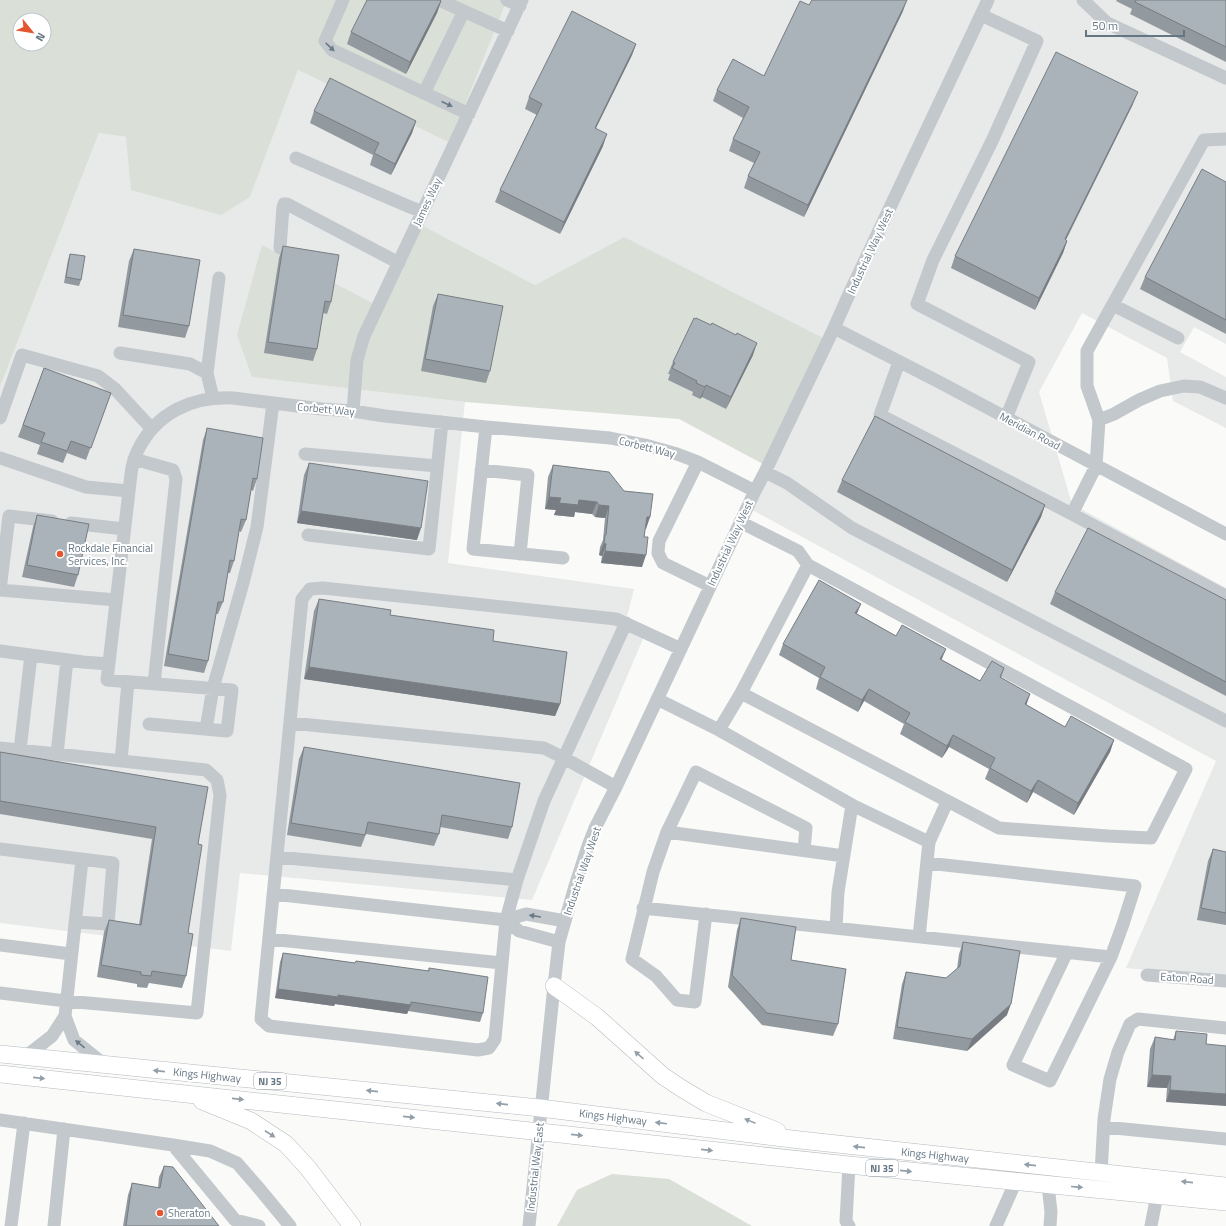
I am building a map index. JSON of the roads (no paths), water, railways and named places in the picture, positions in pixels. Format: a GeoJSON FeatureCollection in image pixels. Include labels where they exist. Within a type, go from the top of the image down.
{"type":"FeatureCollection","features":[{"type":"Feature","properties":{"kind":"main road"},"geometry":{"type":"LineString","coordinates":[[554,986],[596,1018],[663,1076],[681,1088],[706,1103],[800,1140]]}},
{"type":"Feature","properties":{"kind":"main road","name":"Kings Highway"},"geometry":{"type":"LineString","coordinates":[[0,1054],[540,1108],[800,1140],[1226,1186]]}},
{"type":"Feature","properties":{"kind":"main road","name":"Kings Highway"},"geometry":{"type":"LineString","coordinates":[[0,1074],[850,1165],[1226,1202]]}},
{"type":"Feature","properties":{"kind":"main road"},"geometry":{"type":"LineString","coordinates":[[185,1094],[251,1121],[286,1144],[308,1168],[352,1226]]}},
{"type":"Feature","properties":{"kind":"street"},"geometry":{"type":"LineString","coordinates":[[343,0],[325,41],[332,50],[469,114]]}},
{"type":"Feature","properties":{"kind":"street"},"geometry":{"type":"LineString","coordinates":[[439,0],[508,31]]}},
{"type":"Feature","properties":{"kind":"street"},"geometry":{"type":"LineString","coordinates":[[507,0],[521,3]]}},
{"type":"Feature","properties":{"kind":"street","name":"Industrial Way West"},"geometry":{"type":"LineString","coordinates":[[540,1108],[559,942],[575,886],[595,828],[616,787],[755,490],[834,328],[988,0]]}},
{"type":"Feature","properties":{"kind":"street"},"geometry":{"type":"LineString","coordinates":[[1087,2],[1106,23],[1226,78]]}},
{"type":"Feature","properties":{"kind":"street","name":"James Way"},"geometry":{"type":"LineString","coordinates":[[353,411],[357,360],[364,336],[521,3]]}},
{"type":"Feature","properties":{"kind":"street"},"geometry":{"type":"LineString","coordinates":[[424,93],[464,11]]}},
{"type":"Feature","properties":{"kind":"street"},"geometry":{"type":"LineString","coordinates":[[981,15],[1037,41],[992,141],[933,260],[917,304],[1029,362],[1006,418]]}},
{"type":"Feature","properties":{"kind":"street"},"geometry":{"type":"LineString","coordinates":[[1072,514],[1096,466],[1100,420],[1087,386],[1087,351],[1204,140],[1226,140]]}},
{"type":"Feature","properties":{"kind":"street"},"geometry":{"type":"LineString","coordinates":[[296,158],[423,212]]}},
{"type":"Feature","properties":{"kind":"street"},"geometry":{"type":"LineString","coordinates":[[280,248],[283,207],[284,204],[287,204],[399,263]]}},
{"type":"Feature","properties":{"kind":"street"},"geometry":{"type":"LineString","coordinates":[[213,398],[207,373],[219,278]]}},
{"type":"Feature","properties":{"kind":"street"},"geometry":{"type":"LineString","coordinates":[[1113,305],[1178,338]]}},
{"type":"Feature","properties":{"kind":"street","name":"Meridian Road"},"geometry":{"type":"LineString","coordinates":[[834,328],[1226,534]]}},
{"type":"Feature","properties":{"kind":"street"},"geometry":{"type":"LineString","coordinates":[[120,353],[190,364],[207,373]]}},
{"type":"Feature","properties":{"kind":"street"},"geometry":{"type":"LineString","coordinates":[[0,418],[22,355],[98,376],[115,389],[152,429]]}},
{"type":"Feature","properties":{"kind":"street"},"geometry":{"type":"LineString","coordinates":[[899,362],[880,415],[1072,514],[1226,596]]}},
{"type":"Feature","properties":{"kind":"street"},"geometry":{"type":"LineString","coordinates":[[1100,420],[1160,391],[1184,386],[1200,387],[1226,398]]}},
{"type":"Feature","properties":{"kind":"street","name":"Corbett Way"},"geometry":{"type":"LineString","coordinates":[[128,682],[107,680],[130,474],[134,459],[145,437],[164,418],[177,409],[192,402],[213,398],[233,398],[273,404],[353,411],[486,427],[610,438],[645,445],[677,454],[698,462],[755,490]]}},
{"type":"Feature","properties":{"kind":"street"},"geometry":{"type":"LineString","coordinates":[[206,729],[213,688],[243,583],[257,527],[273,404]]}},
{"type":"Feature","properties":{"kind":"street"},"geometry":{"type":"LineString","coordinates":[[308,535],[429,549],[442,422]]}},
{"type":"Feature","properties":{"kind":"street"},"geometry":{"type":"LineString","coordinates":[[486,427],[473,549],[563,558]]}},
{"type":"Feature","properties":{"kind":"street"},"geometry":{"type":"LineString","coordinates":[[305,454],[437,466]]}},
{"type":"Feature","properties":{"kind":"street"},"geometry":{"type":"LineString","coordinates":[[0,458],[86,486],[129,491]]}},
{"type":"Feature","properties":{"kind":"street"},"geometry":{"type":"LineString","coordinates":[[134,459],[173,470],[176,479],[154,684]]}},
{"type":"Feature","properties":{"kind":"street"},"geometry":{"type":"LineString","coordinates":[[698,462],[659,541],[658,553],[663,563],[710,586]]}},
{"type":"Feature","properties":{"kind":"street"},"geometry":{"type":"LineString","coordinates":[[481,470],[528,475],[520,554]]}},
{"type":"Feature","properties":{"kind":"street"},"geometry":{"type":"LineString","coordinates":[[765,472],[787,483],[852,528],[1226,721]]}},
{"type":"Feature","properties":{"kind":"street"},"geometry":{"type":"LineString","coordinates":[[116,600],[0,590],[9,516],[124,529]]}},
{"type":"Feature","properties":{"kind":"street"},"geometry":{"type":"LineString","coordinates":[[740,522],[798,551],[808,565],[1186,769],[1151,838],[999,828],[741,693]]}},
{"type":"Feature","properties":{"kind":"street"},"geometry":{"type":"LineString","coordinates":[[719,730],[741,693],[808,565]]}},
{"type":"Feature","properties":{"kind":"street"},"geometry":{"type":"LineString","coordinates":[[626,624],[544,801],[517,880],[506,920],[495,1040],[489,1048],[478,1050],[269,1026],[262,1018],[273,894],[302,599],[310,589],[323,588],[346,590],[616,620],[626,624],[681,649]]}},
{"type":"Feature","properties":{"kind":"street"},"geometry":{"type":"LineString","coordinates":[[0,652],[109,664]]}},
{"type":"Feature","properties":{"kind":"street"},"geometry":{"type":"LineString","coordinates":[[20,750],[31,655]]}},
{"type":"Feature","properties":{"kind":"street"},"geometry":{"type":"LineString","coordinates":[[57,754],[67,660]]}},
{"type":"Feature","properties":{"kind":"street"},"geometry":{"type":"LineString","coordinates":[[121,761],[128,682],[232,690],[227,731],[148,724]]}},
{"type":"Feature","properties":{"kind":"street"},"geometry":{"type":"LineString","coordinates":[[657,699],[719,730],[852,805],[929,842]]}},
{"type":"Feature","properties":{"kind":"street"},"geometry":{"type":"LineString","coordinates":[[290,723],[544,748],[616,787]]}},
{"type":"Feature","properties":{"kind":"street"},"geometry":{"type":"LineString","coordinates":[[0,748],[206,770],[217,780],[220,795],[196,1012],[66,1001],[0,993]]}},
{"type":"Feature","properties":{"kind":"street"},"geometry":{"type":"LineString","coordinates":[[706,914],[695,1002],[677,1000],[656,976],[632,959],[643,908],[653,872],[667,832],[696,772],[806,828],[804,850]]}},
{"type":"Feature","properties":{"kind":"street"},"geometry":{"type":"LineString","coordinates":[[919,937],[929,842],[947,802]]}},
{"type":"Feature","properties":{"kind":"street"},"geometry":{"type":"LineString","coordinates":[[836,928],[838,892],[852,805]]}},
{"type":"Feature","properties":{"kind":"street"},"geometry":{"type":"LineString","coordinates":[[667,832],[844,856]]}},
{"type":"Feature","properties":{"kind":"street"},"geometry":{"type":"LineString","coordinates":[[0,849],[113,863],[108,924],[75,922]]}},
{"type":"Feature","properties":{"kind":"street"},"geometry":{"type":"LineString","coordinates":[[277,857],[517,880]]}},
{"type":"Feature","properties":{"kind":"street"},"geometry":{"type":"LineString","coordinates":[[82,860],[65,1016],[74,1040],[105,1065]]}},
{"type":"Feature","properties":{"kind":"street"},"geometry":{"type":"LineString","coordinates":[[927,863],[1135,886],[1111,957],[1050,1081],[1013,1065],[1067,952]]}},
{"type":"Feature","properties":{"kind":"street"},"geometry":{"type":"LineString","coordinates":[[273,894],[506,920],[526,914],[565,921]]}},
{"type":"Feature","properties":{"kind":"street"},"geometry":{"type":"LineString","coordinates":[[643,908],[1111,957]]}},
{"type":"Feature","properties":{"kind":"street"},"geometry":{"type":"LineString","coordinates":[[506,920],[519,931],[559,942]]}},
{"type":"Feature","properties":{"kind":"street"},"geometry":{"type":"LineString","coordinates":[[269,938],[502,963]]}},
{"type":"Feature","properties":{"kind":"street"},"geometry":{"type":"LineString","coordinates":[[0,945],[71,954]]}},
{"type":"Feature","properties":{"kind":"street","name":"Eaton Road"},"geometry":{"type":"LineString","coordinates":[[1147,975],[1226,980]]}},
{"type":"Feature","properties":{"kind":"street"},"geometry":{"type":"LineString","coordinates":[[25,1057],[52,1036],[65,1016]]}},
{"type":"Feature","properties":{"kind":"street"},"geometry":{"type":"LineString","coordinates":[[1101,1173],[1104,1126],[1110,1078],[1118,1052],[1130,1024],[1138,1020],[1226,1028]]}},
{"type":"Feature","properties":{"kind":"street","name":"Industrial Way East"},"geometry":{"type":"LineString","coordinates":[[528,1226],[539,1131],[540,1108]]}},
{"type":"Feature","properties":{"kind":"street"},"geometry":{"type":"LineString","coordinates":[[0,1120],[210,1151],[237,1163],[290,1226]]}},
{"type":"Feature","properties":{"kind":"street"},"geometry":{"type":"LineString","coordinates":[[11,1226],[24,1123]]}},
{"type":"Feature","properties":{"kind":"street"},"geometry":{"type":"LineString","coordinates":[[1104,1126],[1226,1139]]}},
{"type":"Feature","properties":{"kind":"street"},"geometry":{"type":"LineString","coordinates":[[54,1226],[64,1129]]}},
{"type":"Feature","properties":{"kind":"street"},"geometry":{"type":"LineString","coordinates":[[173,1145],[235,1220],[259,1226]]}},
{"type":"Feature","properties":{"kind":"street"},"geometry":{"type":"LineString","coordinates":[[845,1224],[850,1165]]}},
{"type":"Feature","properties":{"kind":"street"},"geometry":{"type":"LineString","coordinates":[[996,1226],[1016,1181]]}},
{"type":"Feature","properties":{"kind":"street"},"geometry":{"type":"LineString","coordinates":[[1048,1184],[1051,1212],[1050,1226]]}},
{"type":"Feature","properties":{"kind":"street"},"geometry":{"type":"LineString","coordinates":[[1151,1226],[1157,1195]]}},
{"type":"Feature","properties":{"kind":"place","name":"Rockdale Financial Services, Inc."},"geometry":{"type":"Point","coordinates":[60,554]}},
{"type":"Feature","properties":{"kind":"place","name":"Sheraton"},"geometry":{"type":"Point","coordinates":[160,1213]}}]}
